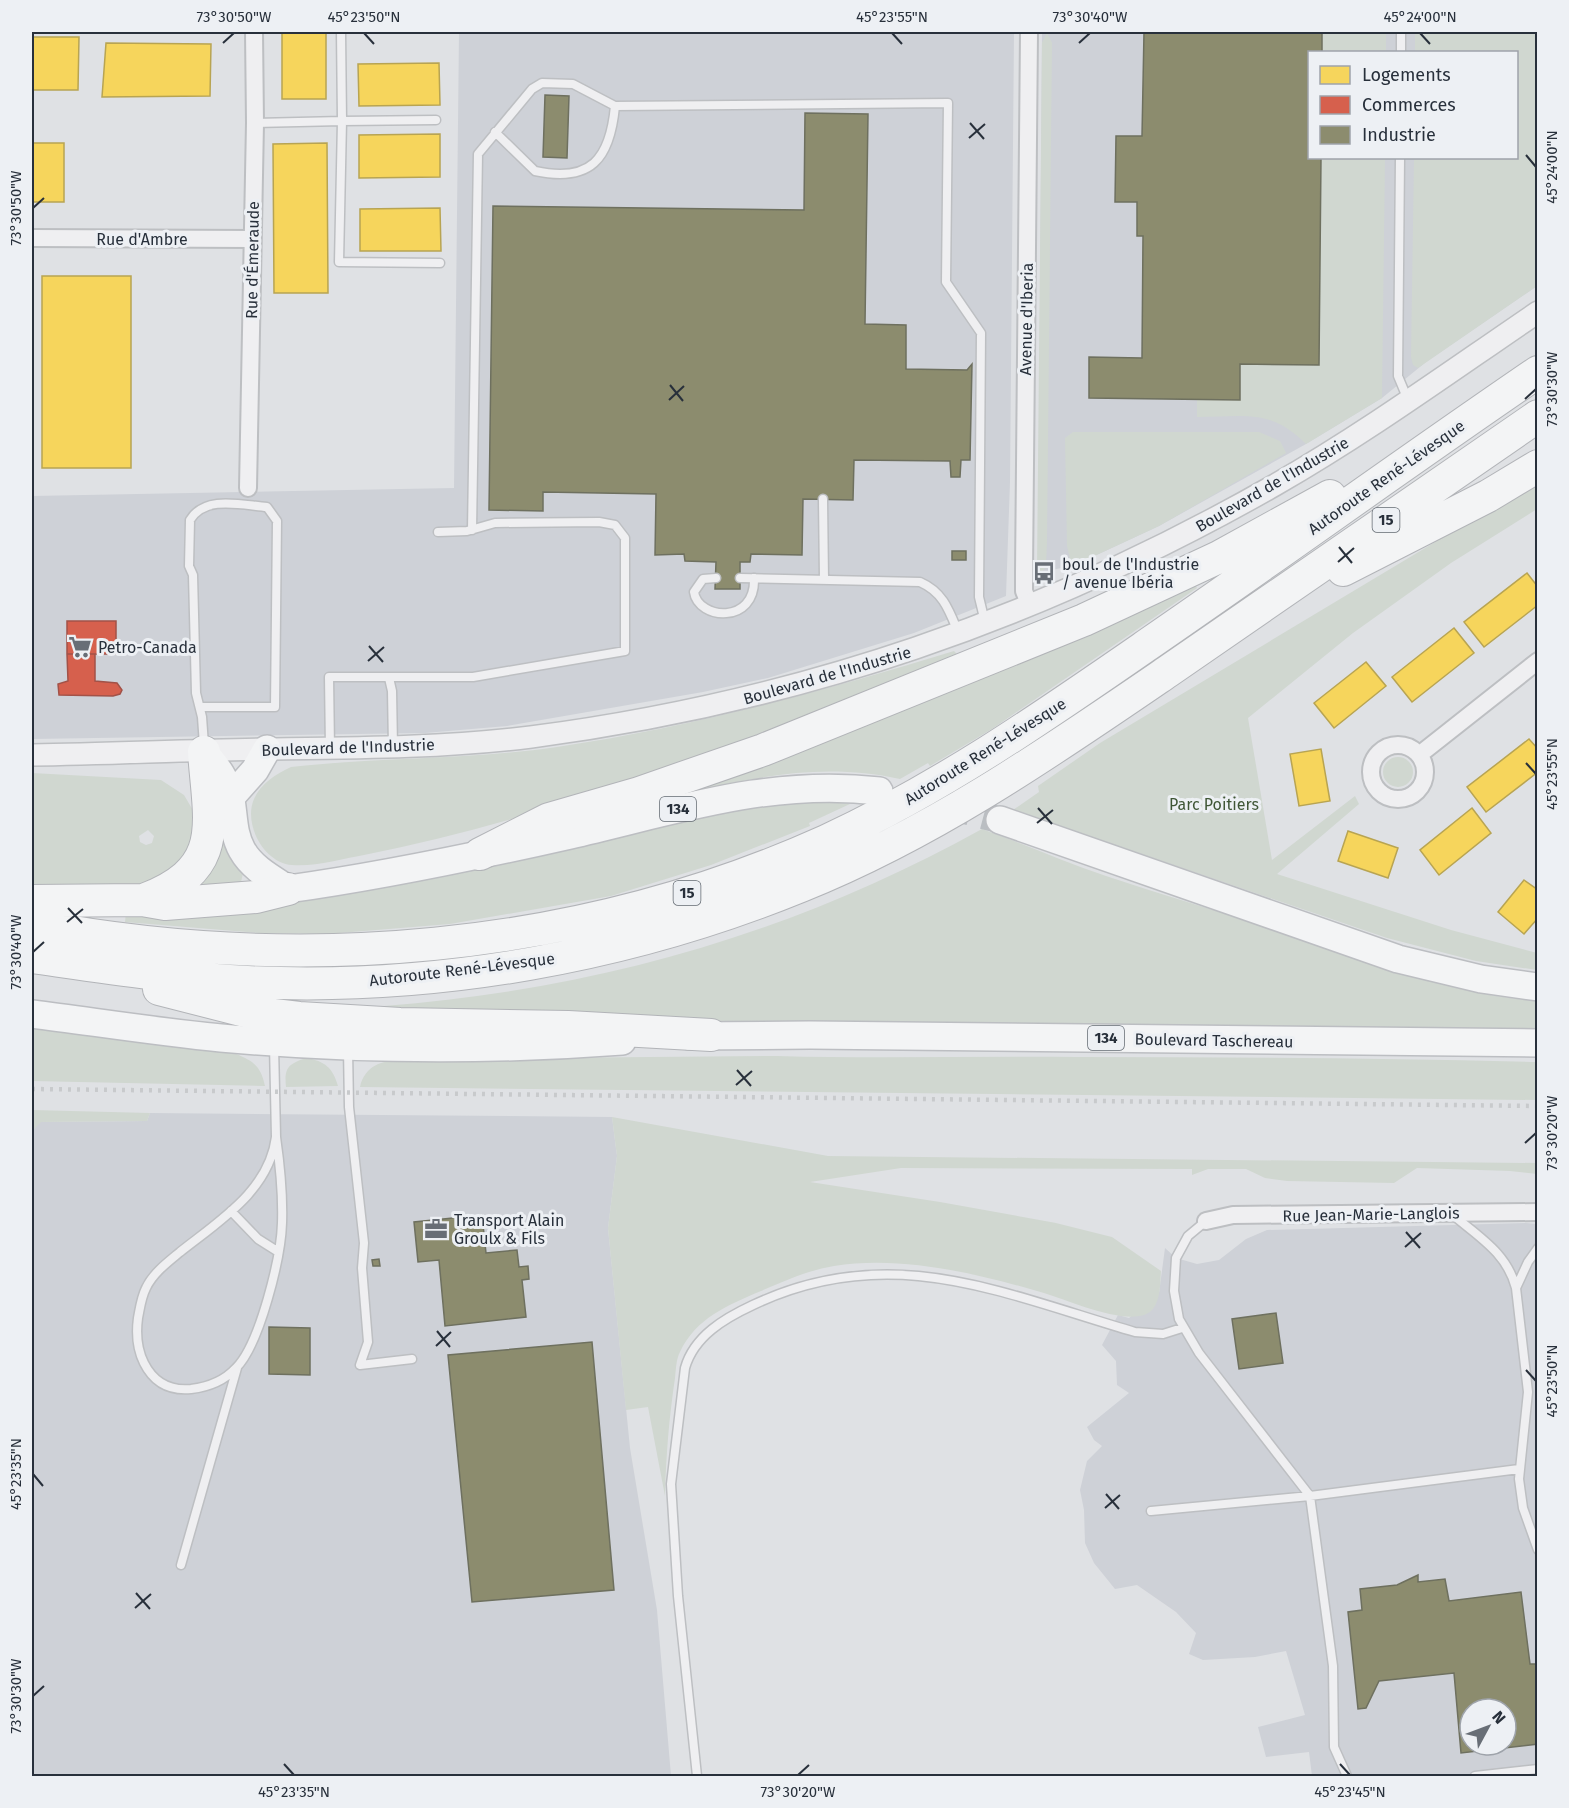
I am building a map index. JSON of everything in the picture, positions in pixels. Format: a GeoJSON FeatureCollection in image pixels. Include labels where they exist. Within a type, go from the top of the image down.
{"type":"FeatureCollection","features":[{"type":"Feature","properties":{"kind":"highway","name":"Autoroute René-Lévesque"},"geometry":{"type":"LineString","coordinates":[[32,925],[106,937],[206,948],[311,951],[385,949],[483,939],[545,929],[629,909],[709,886],[826,841],[956,773],[1038,721],[1538,372]]}},
{"type":"Feature","properties":{"kind":"highway","name":"Autoroute René-Lévesque"},"geometry":{"type":"LineString","coordinates":[[41,958],[213,980],[340,982],[409,979],[523,964],[668,931],[804,885],[931,825],[1047,754],[1538,416]]}},
{"type":"Feature","properties":{"kind":"highway"},"geometry":{"type":"LineString","coordinates":[[480,854],[549,819],[639,793],[763,750],[1084,620],[1219,557],[1459,425]]}},
{"type":"Feature","properties":{"kind":"highway"},"geometry":{"type":"LineString","coordinates":[[1235,626],[1488,496],[1538,466]]}},
{"type":"Feature","properties":{"kind":"highway"},"geometry":{"type":"LineString","coordinates":[[142,900],[183,881],[204,853],[209,828],[204,752]]}},
{"type":"Feature","properties":{"kind":"highway"},"geometry":{"type":"LineString","coordinates":[[32,901],[142,900],[165,904],[256,897],[288,889]]}},
{"type":"Feature","properties":{"kind":"highway"},"geometry":{"type":"LineString","coordinates":[[41,958],[206,1002],[273,1015],[400,1024],[568,1027],[711,1035]]}},
{"type":"Feature","properties":{"kind":"main road"},"geometry":{"type":"LineString","coordinates":[[231,798],[255,770],[267,749]]}},
{"type":"Feature","properties":{"kind":"main road"},"geometry":{"type":"LineString","coordinates":[[204,752],[223,776],[231,798],[235,833],[243,851],[256,867],[288,889],[480,854]]}},
{"type":"Feature","properties":{"kind":"main road","name":"134"},"geometry":{"type":"LineString","coordinates":[[480,854],[756,792],[819,787],[879,791]]}},
{"type":"Feature","properties":{"kind":"main road"},"geometry":{"type":"LineString","coordinates":[[1000,820],[1398,959],[1481,979],[1538,987]]}},
{"type":"Feature","properties":{"kind":"main road","name":"Boulevard Taschereau"},"geometry":{"type":"LineString","coordinates":[[32,1014],[274,1042],[348,1046],[569,1045],[711,1035],[1538,1043]]}},
{"type":"Feature","properties":{"kind":"street","name":"Rue d'Émeraude"},"geometry":{"type":"LineString","coordinates":[[248,488],[255,123],[254,32]]}},
{"type":"Feature","properties":{"kind":"street","name":"Avenue d'Iberia"},"geometry":{"type":"LineString","coordinates":[[1029,32],[1024,586],[1030,606]]}},
{"type":"Feature","properties":{"kind":"street","name":"Rue d'Ambre"},"geometry":{"type":"LineString","coordinates":[[32,238],[252,239]]}},
{"type":"Feature","properties":{"kind":"street","name":"Boulevard de l'Industrie"},"geometry":{"type":"LineString","coordinates":[[32,754],[393,747],[530,737],[688,711],[840,673],[960,635],[1030,606],[1154,549],[1222,514],[1289,476],[1408,400],[1538,312]]}},
{"type":"Feature","properties":{"kind":"street"},"geometry":{"type":"LineString","coordinates":[[1419,754],[1538,661]]}},
{"type":"Feature","properties":{"kind":"street","name":"Rue Jean-Marie-Langlois"},"geometry":{"type":"LineString","coordinates":[[1206,1221],[1233,1215],[1538,1212]]}},
{"type":"Feature","properties":{"kind":"lane"},"geometry":{"type":"LineString","coordinates":[[341,32],[339,262],[440,263]]}},
{"type":"Feature","properties":{"kind":"lane"},"geometry":{"type":"LineString","coordinates":[[1401,32],[1401,51]]}},
{"type":"Feature","properties":{"kind":"lane"},"geometry":{"type":"LineString","coordinates":[[472,530],[477,162],[481,148],[532,89],[542,83],[580,85],[615,106],[948,103],[946,282],[981,333],[979,597],[986,624]]}},
{"type":"Feature","properties":{"kind":"lane"},"geometry":{"type":"LineString","coordinates":[[495,132],[535,171],[581,172],[597,163],[607,146],[613,130],[615,106]]}},
{"type":"Feature","properties":{"kind":"lane"},"geometry":{"type":"LineString","coordinates":[[255,123],[436,120]]}},
{"type":"Feature","properties":{"kind":"lane"},"geometry":{"type":"LineString","coordinates":[[1400,159],[1398,376],[1408,400]]}},
{"type":"Feature","properties":{"kind":"lane"},"geometry":{"type":"LineString","coordinates":[[823,499],[824,579]]}},
{"type":"Feature","properties":{"kind":"lane"},"geometry":{"type":"LineString","coordinates":[[200,707],[275,707],[277,521],[267,507],[214,504],[204,506],[190,520],[189,567],[193,575],[196,693],[200,707],[204,752]]}},
{"type":"Feature","properties":{"kind":"lane"},"geometry":{"type":"LineString","coordinates":[[330,749],[329,677],[473,677],[625,651],[625,538],[615,525],[599,522],[495,523],[472,530],[438,532]]}},
{"type":"Feature","properties":{"kind":"lane"},"geometry":{"type":"LineString","coordinates":[[716,578],[703,579],[694,592],[698,603],[708,610],[737,611],[746,607],[753,595],[754,578]]}},
{"type":"Feature","properties":{"kind":"lane"},"geometry":{"type":"LineString","coordinates":[[740,578],[920,582],[938,592],[943,598],[960,635]]}},
{"type":"Feature","properties":{"kind":"lane"},"geometry":{"type":"LineString","coordinates":[[389,678],[392,691],[393,747]]}},
{"type":"Feature","properties":{"kind":"lane"},"geometry":{"type":"LineString","coordinates":[[181,1565],[237,1368],[247,1353],[258,1327],[277,1251],[282,1219],[276,1137],[274,1042]]}},
{"type":"Feature","properties":{"kind":"lane"},"geometry":{"type":"LineString","coordinates":[[348,1046],[349,1107],[364,1243],[362,1268],[368,1342],[360,1365],[412,1359]]}},
{"type":"Feature","properties":{"kind":"lane"},"geometry":{"type":"LineString","coordinates":[[237,1368],[215,1384],[199,1388],[172,1389],[153,1377],[144,1364],[137,1340],[141,1299],[147,1286],[162,1268],[231,1211],[259,1181],[274,1150],[276,1137]]}},
{"type":"Feature","properties":{"kind":"lane"},"geometry":{"type":"LineString","coordinates":[[231,1211],[258,1239],[277,1251]]}},
{"type":"Feature","properties":{"kind":"lane"},"geometry":{"type":"LineString","coordinates":[[1450,1213],[1500,1253],[1509,1265],[1516,1288],[1528,1392],[1519,1469],[1523,1508],[1538,1550]]}},
{"type":"Feature","properties":{"kind":"lane"},"geometry":{"type":"LineString","coordinates":[[1206,1221],[1188,1236],[1176,1258],[1174,1291],[1182,1328],[1310,1496],[1333,1666],[1334,1747],[1347,1776]]}},
{"type":"Feature","properties":{"kind":"lane"},"geometry":{"type":"LineString","coordinates":[[1516,1288],[1528,1262],[1538,1248]]}},
{"type":"Feature","properties":{"kind":"lane"},"geometry":{"type":"LineString","coordinates":[[697,1776],[678,1596],[671,1484],[687,1359],[705,1336],[729,1316],[771,1296],[851,1274],[873,1273],[943,1278],[1136,1332],[1163,1334],[1182,1328]]}},
{"type":"Feature","properties":{"kind":"lane"},"geometry":{"type":"LineString","coordinates":[[1151,1511],[1310,1496],[1519,1469]]}},
{"type":"Feature","properties":{"kind":"lane"},"geometry":{"type":"LineString","coordinates":[[1476,1776],[1538,1769]]}},
{"type":"Feature","properties":{"kind":"shaded area"},"geometry":{"type":"Polygon","coordinates":[[[459,32],[1014,32],[1010,482],[1006,596],[914,633],[768,678],[703,692],[507,726],[425,733],[32,739],[32,496],[454,488],[459,32]]]}},
{"type":"Feature","properties":{"kind":"shaded area"},"geometry":{"type":"Polygon","coordinates":[[[1042,32],[1537,32],[1537,286],[1426,362],[1382,398],[1306,444],[1159,526],[1075,565],[1038,573],[1042,32]]]}},
{"type":"Feature","properties":{"kind":"shaded area"},"geometry":{"type":"Polygon","coordinates":[[[150,1113],[612,1117],[617,1156],[608,1228],[630,1448],[657,1610],[671,1776],[32,1776],[32,1131],[40,1122],[147,1121],[150,1113]]]}},
{"type":"Feature","properties":{"kind":"shaded area"},"geometry":{"type":"Polygon","coordinates":[[[1537,1224],[1537,1776],[1312,1776],[1309,1752],[1266,1757],[1258,1727],[1305,1715],[1286,1651],[1255,1657],[1203,1660],[1189,1654],[1196,1633],[1176,1612],[1137,1585],[1115,1589],[1094,1563],[1085,1543],[1084,1510],[1080,1490],[1087,1461],[1102,1446],[1094,1440],[1087,1427],[1129,1393],[1117,1385],[1116,1361],[1102,1345],[1118,1315],[1129,1318],[1159,1293],[1165,1248],[1176,1258],[1197,1264],[1219,1260],[1246,1239],[1267,1230],[1537,1224]]]}},
{"type":"Feature","properties":{"kind":"green space"},"geometry":{"type":"Polygon","coordinates":[[[1322,32],[1386,32],[1386,51],[1322,51],[1322,32]]]}},
{"type":"Feature","properties":{"kind":"green space"},"geometry":{"type":"Polygon","coordinates":[[[1415,32],[1538,32],[1537,286],[1418,368],[1413,365],[1411,357],[1414,159],[1518,159],[1518,51],[1415,51],[1415,32]]]}},
{"type":"Feature","properties":{"kind":"green space"},"geometry":{"type":"Polygon","coordinates":[[[1047,33],[1052,43],[1047,542],[1046,567],[1041,573],[1037,569],[1042,43],[1047,33]]]}},
{"type":"Feature","properties":{"kind":"green space"},"geometry":{"type":"Polygon","coordinates":[[[1321,159],[1385,159],[1382,398],[1306,444],[1281,425],[1256,417],[1197,417],[1197,400],[1240,400],[1240,364],[1319,365],[1321,159]]]}},
{"type":"Feature","properties":{"kind":"green space"},"geometry":{"type":"Polygon","coordinates":[[[1073,432],[1259,432],[1280,441],[1286,453],[1159,526],[1075,565],[1070,559],[1067,546],[1065,438],[1073,432]]]}},
{"type":"Feature","properties":{"kind":"green space","name":"Parc Poitiers"},"geometry":{"type":"Polygon","coordinates":[[[1537,481],[1537,509],[1451,563],[1353,633],[1248,718],[1272,860],[1355,796],[1359,804],[1277,874],[1451,930],[1537,953],[1537,970],[1476,961],[1387,938],[1013,810],[1039,792],[1038,786],[1100,743],[1537,481]]]}},
{"type":"Feature","properties":{"kind":"green space"},"geometry":{"type":"Polygon","coordinates":[[[1194,582],[1197,588],[992,729],[930,766],[928,763],[900,779],[866,773],[801,773],[737,782],[640,807],[1194,582]]]}},
{"type":"Feature","properties":{"kind":"green space"},"geometry":{"type":"Polygon","coordinates":[[[954,651],[959,656],[813,715],[666,770],[516,818],[441,838],[328,862],[292,865],[282,863],[265,850],[258,841],[251,820],[251,809],[257,793],[270,780],[291,767],[491,754],[608,739],[757,706],[954,651]]]}},
{"type":"Feature","properties":{"kind":"green space"},"geometry":{"type":"Polygon","coordinates":[[[1398,757],[1409,761],[1413,772],[1409,783],[1398,787],[1387,783],[1383,772],[1387,761],[1398,757]]]}},
{"type":"Feature","properties":{"kind":"green space"},"geometry":{"type":"Polygon","coordinates":[[[32,773],[161,780],[184,795],[194,812],[194,839],[178,867],[142,884],[32,886],[32,773]],[[148,830],[139,836],[140,842],[146,845],[152,843],[154,836],[148,830]]]}},
{"type":"Feature","properties":{"kind":"green space"},"geometry":{"type":"Polygon","coordinates":[[[825,801],[850,804],[809,823],[810,826],[711,865],[611,896],[450,924],[327,934],[259,933],[125,922],[126,912],[336,893],[429,879],[743,805],[825,801]]]}},
{"type":"Feature","properties":{"kind":"green space"},"geometry":{"type":"Polygon","coordinates":[[[982,829],[1106,876],[1406,974],[1471,991],[1537,1001],[1538,1032],[914,1026],[383,1012],[384,1006],[464,998],[541,986],[618,970],[692,950],[766,927],[839,899],[911,866],[982,829]]]}},
{"type":"Feature","properties":{"kind":"green space"},"geometry":{"type":"Polygon","coordinates":[[[218,838],[223,838],[230,856],[243,873],[240,887],[193,894],[218,838]]]}},
{"type":"Feature","properties":{"kind":"green space"},"geometry":{"type":"Polygon","coordinates":[[[32,1027],[236,1054],[248,1059],[256,1066],[265,1086],[32,1081],[32,1027]]]}},
{"type":"Feature","properties":{"kind":"green space"},"geometry":{"type":"Polygon","coordinates":[[[777,1056],[1538,1062],[1537,1100],[360,1087],[370,1069],[381,1063],[402,1059],[777,1056]]]}},
{"type":"Feature","properties":{"kind":"green space"},"geometry":{"type":"Polygon","coordinates":[[[306,1058],[327,1066],[334,1074],[338,1086],[286,1087],[288,1068],[295,1062],[306,1058]]]}},
{"type":"Feature","properties":{"kind":"green space"},"geometry":{"type":"Polygon","coordinates":[[[32,1110],[150,1113],[147,1121],[41,1122],[32,1131],[32,1110]]]}},
{"type":"Feature","properties":{"kind":"green space"},"geometry":{"type":"Polygon","coordinates":[[[612,1117],[828,1156],[1537,1163],[1537,1174],[1417,1168],[1394,1183],[1287,1181],[1265,1178],[1246,1169],[1208,1169],[1192,1175],[1192,1169],[901,1168],[810,1182],[1056,1223],[1112,1237],[1161,1271],[1157,1303],[1150,1312],[1144,1315],[1121,1316],[967,1273],[886,1263],[834,1266],[788,1280],[714,1314],[695,1330],[680,1352],[676,1365],[669,1422],[665,1496],[648,1407],[626,1410],[608,1228],[617,1156],[612,1117]]]}},
{"type":"Feature","properties":{"kind":"building: Logements"},"geometry":{"type":"Polygon","coordinates":[[[282,32],[326,32],[326,99],[282,99],[282,32]]]}},
{"type":"Feature","properties":{"kind":"building: Logements"},"geometry":{"type":"Polygon","coordinates":[[[32,37],[79,37],[78,90],[32,90],[32,37]]]}},
{"type":"Feature","properties":{"kind":"building: Logements"},"geometry":{"type":"Polygon","coordinates":[[[106,43],[211,44],[210,96],[102,97],[106,43]]]}},
{"type":"Feature","properties":{"kind":"building: Logements"},"geometry":{"type":"Polygon","coordinates":[[[439,63],[440,105],[359,106],[358,64],[439,63]]]}},
{"type":"Feature","properties":{"kind":"building: Logements"},"geometry":{"type":"Polygon","coordinates":[[[440,134],[440,177],[359,178],[359,135],[440,134]]]}},
{"type":"Feature","properties":{"kind":"building: Logements"},"geometry":{"type":"Polygon","coordinates":[[[32,143],[64,143],[64,202],[32,202],[32,143]]]}},
{"type":"Feature","properties":{"kind":"building: Logements"},"geometry":{"type":"Polygon","coordinates":[[[327,143],[328,293],[274,293],[273,144],[327,143]]]}},
{"type":"Feature","properties":{"kind":"building: Logements"},"geometry":{"type":"Polygon","coordinates":[[[440,208],[441,251],[360,251],[360,209],[440,208]]]}},
{"type":"Feature","properties":{"kind":"building: Logements"},"geometry":{"type":"Polygon","coordinates":[[[42,276],[131,276],[131,468],[42,468],[42,276]]]}},
{"type":"Feature","properties":{"kind":"building: Logements"},"geometry":{"type":"Polygon","coordinates":[[[1527,573],[1538,587],[1538,605],[1484,647],[1464,622],[1527,573]]]}},
{"type":"Feature","properties":{"kind":"building: Logements"},"geometry":{"type":"Polygon","coordinates":[[[1454,628],[1474,653],[1412,702],[1392,677],[1454,628]]]}},
{"type":"Feature","properties":{"kind":"building: Logements"},"geometry":{"type":"Polygon","coordinates":[[[1366,662],[1386,686],[1334,728],[1314,703],[1366,662]]]}},
{"type":"Feature","properties":{"kind":"building: Logements"},"geometry":{"type":"Polygon","coordinates":[[[1529,739],[1538,749],[1538,772],[1486,812],[1467,787],[1529,739]]]}},
{"type":"Feature","properties":{"kind":"building: Logements"},"geometry":{"type":"Polygon","coordinates":[[[1321,749],[1330,801],[1299,806],[1290,754],[1321,749]]]}},
{"type":"Feature","properties":{"kind":"building: Logements"},"geometry":{"type":"Polygon","coordinates":[[[1472,808],[1491,833],[1439,875],[1420,850],[1472,808]]]}},
{"type":"Feature","properties":{"kind":"building: Logements"},"geometry":{"type":"Polygon","coordinates":[[[1348,831],[1398,848],[1388,878],[1338,861],[1348,831]]]}},
{"type":"Feature","properties":{"kind":"building: Logements"},"geometry":{"type":"Polygon","coordinates":[[[1524,880],[1538,890],[1538,918],[1524,934],[1498,912],[1524,880]]]}},
{"type":"Feature","properties":{"kind":"building: Commerces"},"geometry":{"type":"Polygon","coordinates":[[[67,621],[116,621],[116,654],[67,654],[67,621]]]}},
{"type":"Feature","properties":{"kind":"building: Commerces","name":"Petro-Canada"},"geometry":{"type":"Polygon","coordinates":[[[67,654],[95,654],[95,681],[117,683],[122,690],[120,694],[113,696],[59,695],[58,684],[68,681],[67,654]]]}},
{"type":"Feature","properties":{"kind":"building: Industrie"},"geometry":{"type":"Polygon","coordinates":[[[1144,32],[1322,32],[1322,51],[1308,51],[1308,159],[1321,159],[1319,365],[1240,364],[1240,400],[1089,398],[1089,357],[1142,358],[1143,236],[1137,236],[1137,202],[1115,202],[1116,136],[1142,136],[1144,32]]]}},
{"type":"Feature","properties":{"kind":"building: Industrie"},"geometry":{"type":"Polygon","coordinates":[[[545,95],[569,96],[567,158],[543,157],[545,95]]]}},
{"type":"Feature","properties":{"kind":"building: Industrie"},"geometry":{"type":"Polygon","coordinates":[[[805,113],[868,114],[865,324],[906,325],[906,369],[967,370],[972,364],[970,460],[961,460],[960,477],[951,477],[950,461],[854,460],[853,500],[803,499],[802,555],[751,554],[750,562],[740,562],[740,589],[715,589],[716,562],[685,561],[684,554],[655,555],[656,494],[543,492],[543,511],[489,510],[493,206],[804,210],[805,113]]]}},
{"type":"Feature","properties":{"kind":"building: Industrie"},"geometry":{"type":"Polygon","coordinates":[[[952,551],[966,551],[966,560],[952,560],[952,551]]]}},
{"type":"Feature","properties":{"kind":"building: Industrie"},"geometry":{"type":"Polygon","coordinates":[[[482,1215],[486,1253],[517,1250],[519,1267],[528,1266],[529,1279],[522,1280],[526,1317],[445,1326],[439,1260],[418,1262],[414,1222],[482,1215]]]}},
{"type":"Feature","properties":{"kind":"building: Industrie"},"geometry":{"type":"Polygon","coordinates":[[[379,1259],[380,1266],[373,1266],[372,1260],[379,1259]]]}},
{"type":"Feature","properties":{"kind":"building: Industrie"},"geometry":{"type":"Polygon","coordinates":[[[1276,1313],[1283,1363],[1239,1369],[1232,1319],[1276,1313]]]}},
{"type":"Feature","properties":{"kind":"building: Industrie"},"geometry":{"type":"Polygon","coordinates":[[[269,1327],[310,1328],[310,1375],[269,1374],[269,1327]]]}},
{"type":"Feature","properties":{"kind":"building: Industrie"},"geometry":{"type":"Polygon","coordinates":[[[592,1342],[614,1590],[472,1602],[448,1355],[592,1342]]]}},
{"type":"Feature","properties":{"kind":"building: Industrie"},"geometry":{"type":"Polygon","coordinates":[[[1418,1575],[1418,1582],[1445,1579],[1449,1601],[1521,1592],[1530,1664],[1538,1664],[1538,1744],[1518,1746],[1518,1697],[1458,1697],[1458,1719],[1454,1673],[1379,1681],[1366,1708],[1358,1709],[1348,1612],[1362,1610],[1360,1589],[1397,1585],[1418,1575]]]}},
{"type":"Feature","properties":{"kind":"tunnel"},"geometry":{"type":"LineString","coordinates":[[944,805],[1000,820]]}},
{"type":"Feature","properties":{"kind":"railway"},"geometry":{"type":"LineString","coordinates":[[32,1089],[1538,1106]]}},
{"type":"Feature","properties":{"kind":"place","name":"boul. de l'Industrie / avenue Ibéria"},"geometry":{"type":"Point","coordinates":[1044,573]}},
{"type":"Feature","properties":{"kind":"place","name":"Petro-Canada"},"geometry":{"type":"Point","coordinates":[80,647]}},
{"type":"Feature","properties":{"kind":"place","name":"Transport Alain Groulx & Fils"},"geometry":{"type":"Point","coordinates":[436,1229]}}]}
